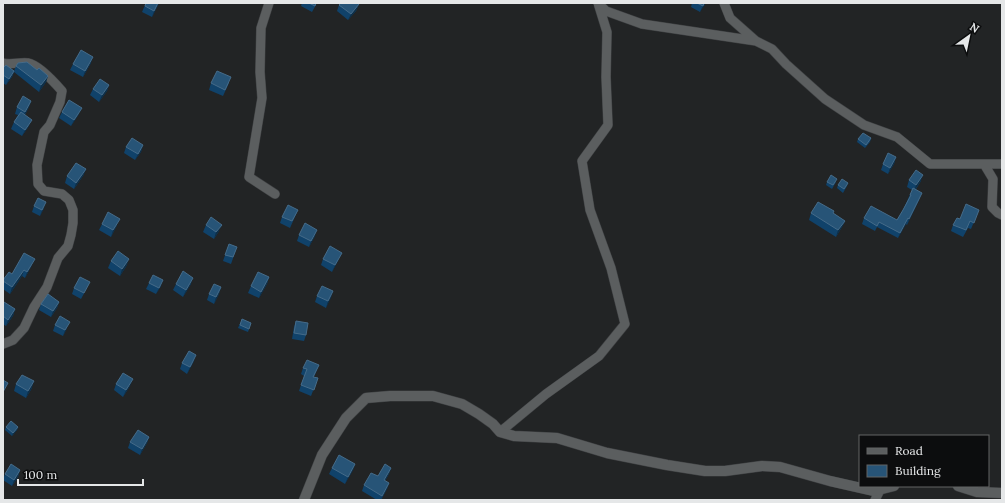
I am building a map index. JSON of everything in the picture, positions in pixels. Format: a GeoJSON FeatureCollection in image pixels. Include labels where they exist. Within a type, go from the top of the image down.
{"type":"FeatureCollection","features":[{"type":"Feature","properties":{"kind":"street"},"geometry":{"type":"LineString","coordinates":[[269,3],[261,28],[260,72],[262,98],[249,176],[275,194]]}},
{"type":"Feature","properties":{"kind":"street"},"geometry":{"type":"LineString","coordinates":[[598,3],[606,12],[642,24],[756,41]]}},
{"type":"Feature","properties":{"kind":"street"},"geometry":{"type":"LineString","coordinates":[[500,432],[546,394],[599,356],[625,324],[611,268],[590,210],[582,161],[608,125],[606,77],[607,32],[598,3]]}},
{"type":"Feature","properties":{"kind":"street"},"geometry":{"type":"LineString","coordinates":[[724,3],[730,18],[756,41],[772,49],[786,64],[825,99],[864,125],[897,136],[930,164],[1002,164]]}},
{"type":"Feature","properties":{"kind":"street"},"geometry":{"type":"LineString","coordinates":[[3,63],[30,63],[46,75],[62,91],[60,102],[50,125],[44,132],[37,165],[38,184],[44,191],[62,194],[69,200],[73,210],[73,223],[68,246],[58,258],[47,287],[34,307],[24,328],[13,340],[3,344]]}},
{"type":"Feature","properties":{"kind":"street"},"geometry":{"type":"LineString","coordinates":[[984,164],[993,179],[992,208],[998,214],[1002,215]]}},
{"type":"Feature","properties":{"kind":"street"},"geometry":{"type":"LineString","coordinates":[[304,500],[322,455],[346,418],[366,398],[390,396],[433,396],[462,404],[493,424],[500,432],[514,436],[557,438],[607,453],[705,471],[725,471],[762,466],[780,467],[874,491],[890,487]]}},
{"type":"Feature","properties":{"kind":"street"},"geometry":{"type":"LineString","coordinates":[[961,487],[977,492],[1002,493]]}},
{"type":"Feature","properties":{"kind":"street"},"geometry":{"type":"LineString","coordinates":[[875,500],[880,490]]}},
{"type":"Feature","properties":{"kind":"building"},"geometry":{"type":"Polygon","coordinates":[[[146,3],[158,3],[154,11],[145,6],[146,3]]]}},
{"type":"Feature","properties":{"kind":"building"},"geometry":{"type":"Polygon","coordinates":[[[309,3],[316,3],[315,6],[309,3]]]}},
{"type":"Feature","properties":{"kind":"building"},"geometry":{"type":"Polygon","coordinates":[[[341,3],[359,4],[351,14],[339,5],[341,3]]]}},
{"type":"Feature","properties":{"kind":"building"},"geometry":{"type":"Polygon","coordinates":[[[697,3],[704,3],[703,6],[697,3]]]}},
{"type":"Feature","properties":{"kind":"building"},"geometry":{"type":"Polygon","coordinates":[[[81,50],[93,57],[85,71],[73,64],[81,50]]]}},
{"type":"Feature","properties":{"kind":"building"},"geometry":{"type":"Polygon","coordinates":[[[27,62],[37,70],[39,68],[48,76],[41,85],[16,66],[18,63],[27,62]]]}},
{"type":"Feature","properties":{"kind":"building"},"geometry":{"type":"Polygon","coordinates":[[[6,65],[14,71],[9,79],[3,75],[3,68],[6,65]]]}},
{"type":"Feature","properties":{"kind":"building"},"geometry":{"type":"Polygon","coordinates":[[[217,71],[231,77],[225,90],[211,83],[217,71]]]}},
{"type":"Feature","properties":{"kind":"building"},"geometry":{"type":"Polygon","coordinates":[[[100,79],[109,85],[102,95],[93,89],[100,79]]]}},
{"type":"Feature","properties":{"kind":"building"},"geometry":{"type":"Polygon","coordinates":[[[23,96],[31,101],[25,112],[17,107],[23,96]]]}},
{"type":"Feature","properties":{"kind":"building"},"geometry":{"type":"Polygon","coordinates":[[[69,100],[82,108],[74,120],[62,112],[69,100]]]}},
{"type":"Feature","properties":{"kind":"building"},"geometry":{"type":"Polygon","coordinates":[[[21,112],[32,120],[25,130],[14,122],[21,112]]]}},
{"type":"Feature","properties":{"kind":"building"},"geometry":{"type":"Polygon","coordinates":[[[863,133],[871,138],[866,145],[858,139],[863,133]]]}},
{"type":"Feature","properties":{"kind":"building"},"geometry":{"type":"Polygon","coordinates":[[[132,138],[143,145],[138,154],[126,147],[132,138]]]}},
{"type":"Feature","properties":{"kind":"building"},"geometry":{"type":"Polygon","coordinates":[[[888,153],[896,157],[890,168],[883,164],[888,153]]]}},
{"type":"Feature","properties":{"kind":"building"},"geometry":{"type":"Polygon","coordinates":[[[76,163],[86,169],[76,183],[67,176],[76,163]]]}},
{"type":"Feature","properties":{"kind":"building"},"geometry":{"type":"Polygon","coordinates":[[[916,170],[923,175],[916,185],[909,180],[916,170]]]}},
{"type":"Feature","properties":{"kind":"building"},"geometry":{"type":"Polygon","coordinates":[[[831,175],[837,179],[833,185],[827,182],[831,175]]]}},
{"type":"Feature","properties":{"kind":"building"},"geometry":{"type":"Polygon","coordinates":[[[842,179],[848,183],[844,189],[838,185],[842,179]]]}},
{"type":"Feature","properties":{"kind":"building"},"geometry":{"type":"Polygon","coordinates":[[[913,188],[922,193],[900,233],[879,222],[877,226],[864,218],[871,206],[897,220],[911,195],[913,188]]]}},
{"type":"Feature","properties":{"kind":"building"},"geometry":{"type":"Polygon","coordinates":[[[38,198],[46,202],[42,210],[34,206],[38,198]]]}},
{"type":"Feature","properties":{"kind":"building"},"geometry":{"type":"Polygon","coordinates":[[[818,202],[834,211],[833,213],[845,221],[838,230],[811,213],[818,202]]]}},
{"type":"Feature","properties":{"kind":"building"},"geometry":{"type":"Polygon","coordinates":[[[966,204],[979,210],[974,223],[970,221],[966,230],[953,225],[957,218],[960,219],[966,204]]]}},
{"type":"Feature","properties":{"kind":"building"},"geometry":{"type":"Polygon","coordinates":[[[288,205],[298,210],[292,221],[282,217],[288,205]]]}},
{"type":"Feature","properties":{"kind":"building"},"geometry":{"type":"Polygon","coordinates":[[[108,212],[120,219],[113,230],[102,224],[108,212]]]}},
{"type":"Feature","properties":{"kind":"building"},"geometry":{"type":"Polygon","coordinates":[[[211,217],[222,225],[216,232],[206,225],[211,217]]]}},
{"type":"Feature","properties":{"kind":"building"},"geometry":{"type":"Polygon","coordinates":[[[305,223],[317,230],[311,241],[299,235],[305,223]]]}},
{"type":"Feature","properties":{"kind":"building"},"geometry":{"type":"Polygon","coordinates":[[[229,244],[237,247],[233,257],[225,255],[229,244]]]}},
{"type":"Feature","properties":{"kind":"building"},"geometry":{"type":"Polygon","coordinates":[[[330,246],[342,253],[335,265],[323,259],[330,246]]]}},
{"type":"Feature","properties":{"kind":"building"},"geometry":{"type":"Polygon","coordinates":[[[118,251],[129,259],[122,269],[111,261],[118,251]]]}},
{"type":"Feature","properties":{"kind":"building"},"geometry":{"type":"Polygon","coordinates":[[[24,253],[35,259],[27,272],[24,270],[12,287],[3,280],[9,272],[12,274],[24,253]]]}},
{"type":"Feature","properties":{"kind":"building"},"geometry":{"type":"Polygon","coordinates":[[[183,271],[193,278],[186,290],[176,284],[183,271]]]}},
{"type":"Feature","properties":{"kind":"building"},"geometry":{"type":"Polygon","coordinates":[[[258,272],[269,277],[261,292],[251,286],[258,272]]]}},
{"type":"Feature","properties":{"kind":"building"},"geometry":{"type":"Polygon","coordinates":[[[153,275],[163,280],[159,288],[149,283],[153,275]]]}},
{"type":"Feature","properties":{"kind":"building"},"geometry":{"type":"Polygon","coordinates":[[[80,277],[90,282],[84,293],[74,288],[80,277]]]}},
{"type":"Feature","properties":{"kind":"building"},"geometry":{"type":"Polygon","coordinates":[[[214,284],[221,287],[216,297],[209,294],[214,284]]]}},
{"type":"Feature","properties":{"kind":"building"},"geometry":{"type":"Polygon","coordinates":[[[322,286],[333,291],[328,301],[317,296],[322,286]]]}},
{"type":"Feature","properties":{"kind":"building"},"geometry":{"type":"Polygon","coordinates":[[[48,294],[59,302],[53,311],[41,304],[48,294]]]}},
{"type":"Feature","properties":{"kind":"building"},"geometry":{"type":"Polygon","coordinates":[[[4,302],[15,309],[8,320],[3,316],[4,302]]]}},
{"type":"Feature","properties":{"kind":"building"},"geometry":{"type":"Polygon","coordinates":[[[60,316],[70,322],[65,330],[55,325],[60,316]]]}},
{"type":"Feature","properties":{"kind":"building"},"geometry":{"type":"Polygon","coordinates":[[[242,319],[251,323],[249,329],[240,325],[242,319]]]}},
{"type":"Feature","properties":{"kind":"building"},"geometry":{"type":"Polygon","coordinates":[[[296,321],[308,323],[306,335],[294,333],[296,321]]]}},
{"type":"Feature","properties":{"kind":"building"},"geometry":{"type":"Polygon","coordinates":[[[189,351],[196,355],[190,367],[182,363],[189,351]]]}},
{"type":"Feature","properties":{"kind":"building"},"geometry":{"type":"Polygon","coordinates":[[[307,360],[319,365],[313,377],[318,378],[314,390],[301,385],[307,369],[303,368],[307,360]]]}},
{"type":"Feature","properties":{"kind":"building"},"geometry":{"type":"Polygon","coordinates":[[[123,373],[133,379],[126,390],[116,384],[123,373]]]}},
{"type":"Feature","properties":{"kind":"building"},"geometry":{"type":"Polygon","coordinates":[[[22,375],[34,381],[28,391],[16,384],[22,375]]]}},
{"type":"Feature","properties":{"kind":"building"},"geometry":{"type":"Polygon","coordinates":[[[3,380],[8,383],[3,392],[3,380]]]}},
{"type":"Feature","properties":{"kind":"building"},"geometry":{"type":"Polygon","coordinates":[[[11,421],[18,427],[13,433],[6,427],[11,421]]]}},
{"type":"Feature","properties":{"kind":"building"},"geometry":{"type":"Polygon","coordinates":[[[138,430],[149,437],[142,449],[130,442],[138,430]]]}},
{"type":"Feature","properties":{"kind":"building"},"geometry":{"type":"Polygon","coordinates":[[[339,455],[355,464],[348,477],[332,468],[339,455]]]}},
{"type":"Feature","properties":{"kind":"building"},"geometry":{"type":"Polygon","coordinates":[[[11,464],[20,470],[14,480],[5,474],[11,464]]]}},
{"type":"Feature","properties":{"kind":"building"},"geometry":{"type":"Polygon","coordinates":[[[385,464],[391,468],[384,480],[389,483],[382,496],[364,485],[371,473],[378,476],[385,464]]]}}]}
